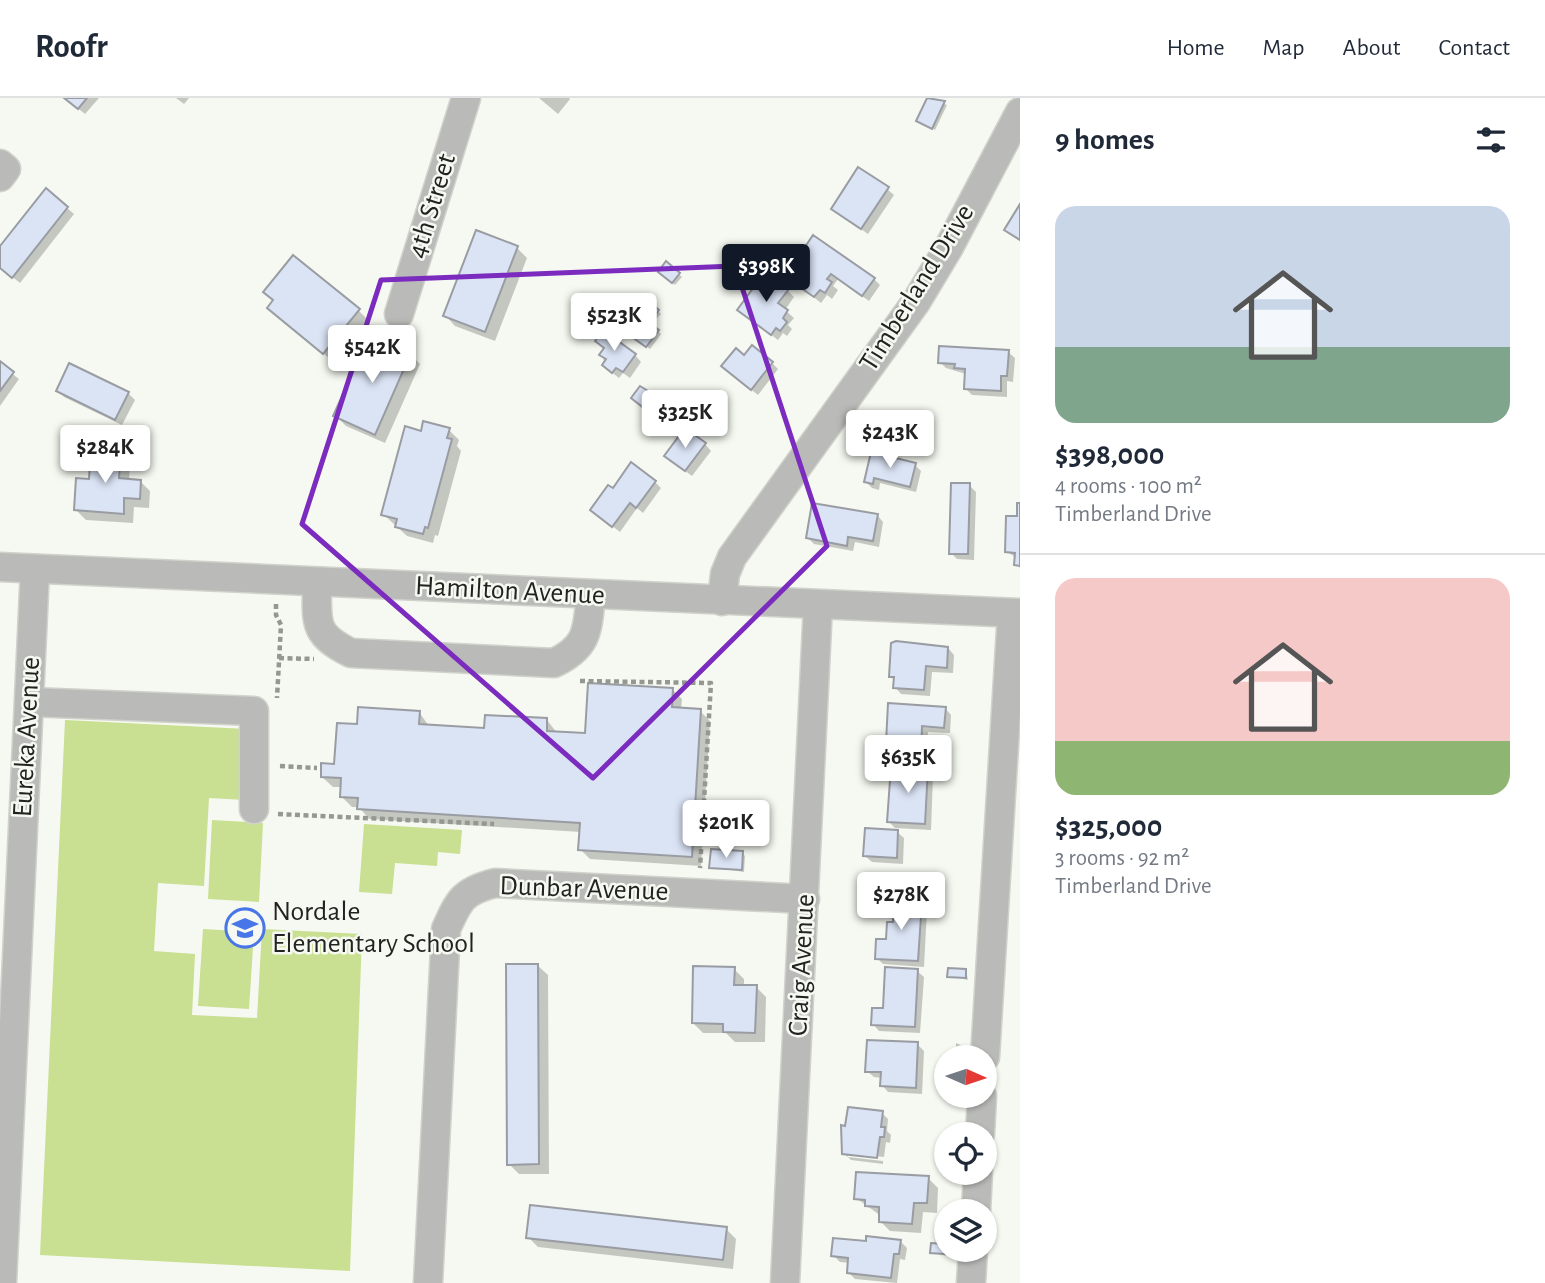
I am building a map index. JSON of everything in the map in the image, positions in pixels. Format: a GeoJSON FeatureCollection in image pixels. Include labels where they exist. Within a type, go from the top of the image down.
{"type":"FeatureCollection","features":[{"type":"Feature","properties":{"kind":"street","name":"4th Street"},"geometry":{"type":"LineString","coordinates":[[399,314],[466,98]]}},
{"type":"Feature","properties":{"kind":"street","name":"Timberland Drive"},"geometry":{"type":"LineString","coordinates":[[722,601],[724,574],[732,557],[916,302],[949,247],[1020,113]]}},
{"type":"Feature","properties":{"kind":"street"},"geometry":{"type":"LineString","coordinates":[[0,164],[6,169],[0,177]]}},
{"type":"Feature","properties":{"kind":"street","name":"Hamilton Avenue"},"geometry":{"type":"LineString","coordinates":[[0,567],[1016,613]]}},
{"type":"Feature","properties":{"kind":"street","name":"Eureka Avenue"},"geometry":{"type":"LineString","coordinates":[[2,1283],[35,569]]}},
{"type":"Feature","properties":{"kind":"street"},"geometry":{"type":"LineString","coordinates":[[317,582],[317,623],[329,642],[351,653],[554,663],[572,654],[586,638],[591,595]]}},
{"type":"Feature","properties":{"kind":"street","name":"Craig Avenue"},"geometry":{"type":"LineString","coordinates":[[785,1283],[818,605]]}},
{"type":"Feature","properties":{"kind":"street"},"geometry":{"type":"LineString","coordinates":[[986,1045],[1016,613]]}},
{"type":"Feature","properties":{"kind":"street"},"geometry":{"type":"LineString","coordinates":[[30,702],[254,711],[254,809]]}},
{"type":"Feature","properties":{"kind":"street","name":"Dunbar Avenue"},"geometry":{"type":"LineString","coordinates":[[428,1283],[446,929],[459,900],[474,888],[495,883],[805,899]]}},
{"type":"Feature","properties":{"kind":"street"},"geometry":{"type":"LineString","coordinates":[[971,1283],[972,1262]]}},
{"type":"Feature","properties":{"kind":"path"},"geometry":{"type":"LineString","coordinates":[[276,579],[276,615],[281,625],[277,712]]}},
{"type":"Feature","properties":{"kind":"path"},"geometry":{"type":"LineString","coordinates":[[279,658],[322,659]]}},
{"type":"Feature","properties":{"kind":"path"},"geometry":{"type":"LineString","coordinates":[[570,687],[582,679],[711,683],[699,893]]}},
{"type":"Feature","properties":{"kind":"path"},"geometry":{"type":"LineString","coordinates":[[254,765],[317,768]]}},
{"type":"Feature","properties":{"kind":"path"},"geometry":{"type":"LineString","coordinates":[[254,809],[265,813],[494,824]]}},
{"type":"Feature","properties":{"kind":"highlighted area"},"geometry":{"type":"Polygon","coordinates":[[[735,266],[827,546],[593,778],[302,524],[381,280],[735,266]]]}},
{"type":"Feature","properties":{"kind":"green space"},"geometry":{"type":"Polygon","coordinates":[[[65,720],[247,729],[245,800],[209,798],[204,886],[158,883],[154,951],[195,954],[192,1015],[257,1018],[262,929],[362,934],[350,1271],[40,1255],[65,720]]]}},
{"type":"Feature","properties":{"kind":"green space"},"geometry":{"type":"Polygon","coordinates":[[[212,820],[263,823],[259,902],[208,899],[212,820]]]}},
{"type":"Feature","properties":{"kind":"green space"},"geometry":{"type":"Polygon","coordinates":[[[364,824],[462,830],[460,854],[438,852],[437,866],[395,863],[392,894],[359,892],[364,824]]]}},
{"type":"Feature","properties":{"kind":"green space"},"geometry":{"type":"Polygon","coordinates":[[[203,929],[254,932],[249,1009],[198,1006],[203,929]]]}},
{"type":"Feature","properties":{"kind":"building"},"geometry":{"type":"Polygon","coordinates":[[[64,98],[87,98],[78,109],[64,98]]]}},
{"type":"Feature","properties":{"kind":"building"},"geometry":{"type":"Polygon","coordinates":[[[927,98],[945,101],[932,129],[916,121],[927,98]]]}},
{"type":"Feature","properties":{"kind":"building"},"geometry":{"type":"Polygon","coordinates":[[[858,167],[889,187],[861,229],[831,209],[858,167]]]}},
{"type":"Feature","properties":{"kind":"building"},"geometry":{"type":"Polygon","coordinates":[[[46,188],[68,207],[12,278],[0,268],[0,246],[46,188]]]}},
{"type":"Feature","properties":{"kind":"building"},"geometry":{"type":"Polygon","coordinates":[[[1020,204],[1020,240],[1004,230],[1020,204]]]}},
{"type":"Feature","properties":{"kind":"building"},"geometry":{"type":"Polygon","coordinates":[[[476,230],[518,246],[485,332],[443,316],[476,230]]]}},
{"type":"Feature","properties":{"kind":"building"},"geometry":{"type":"Polygon","coordinates":[[[813,235],[875,278],[862,296],[831,274],[827,279],[832,282],[825,293],[820,290],[814,297],[788,279],[807,253],[803,250],[813,235]]]}},
{"type":"Feature","properties":{"kind":"building"},"geometry":{"type":"Polygon","coordinates":[[[293,255],[360,309],[323,354],[267,308],[273,300],[263,292],[293,255]]]}},
{"type":"Feature","properties":{"kind":"building"},"geometry":{"type":"Polygon","coordinates":[[[666,261],[680,273],[672,283],[658,272],[666,261]]]}},
{"type":"Feature","properties":{"kind":"building"},"geometry":{"type":"Polygon","coordinates":[[[765,272],[789,289],[778,303],[788,310],[783,318],[787,322],[780,331],[776,328],[771,335],[737,310],[765,272]]]}},
{"type":"Feature","properties":{"kind":"building"},"geometry":{"type":"Polygon","coordinates":[[[642,296],[659,310],[653,318],[635,304],[642,296]]]}},
{"type":"Feature","properties":{"kind":"building"},"geometry":{"type":"Polygon","coordinates":[[[645,320],[659,330],[646,347],[632,337],[645,320]]]}},
{"type":"Feature","properties":{"kind":"building"},"geometry":{"type":"Polygon","coordinates":[[[603,330],[636,354],[623,372],[616,368],[612,373],[602,365],[606,359],[599,355],[604,348],[595,341],[603,330]]]}},
{"type":"Feature","properties":{"kind":"building"},"geometry":{"type":"Polygon","coordinates":[[[370,334],[411,353],[375,435],[333,416],[370,334]]]}},
{"type":"Feature","properties":{"kind":"building"},"geometry":{"type":"Polygon","coordinates":[[[752,345],[773,362],[751,390],[721,366],[736,348],[744,355],[752,345]]]}},
{"type":"Feature","properties":{"kind":"building"},"geometry":{"type":"Polygon","coordinates":[[[939,346],[1009,350],[1007,376],[1001,376],[1001,391],[964,389],[965,369],[954,368],[955,364],[938,363],[939,346]]]}},
{"type":"Feature","properties":{"kind":"building"},"geometry":{"type":"Polygon","coordinates":[[[0,361],[14,372],[0,391],[0,361]]]}},
{"type":"Feature","properties":{"kind":"building"},"geometry":{"type":"Polygon","coordinates":[[[69,363],[129,392],[115,420],[56,391],[69,363]]]}},
{"type":"Feature","properties":{"kind":"building"},"geometry":{"type":"Polygon","coordinates":[[[640,386],[661,399],[650,413],[631,398],[640,386]]]}},
{"type":"Feature","properties":{"kind":"building"},"geometry":{"type":"Polygon","coordinates":[[[896,417],[926,419],[924,447],[894,444],[896,417]]]}},
{"type":"Feature","properties":{"kind":"building"},"geometry":{"type":"Polygon","coordinates":[[[423,421],[450,428],[447,438],[452,439],[428,528],[425,527],[423,534],[395,527],[397,519],[381,515],[405,426],[421,431],[423,421]]]}},
{"type":"Feature","properties":{"kind":"building"},"geometry":{"type":"Polygon","coordinates":[[[685,428],[706,443],[685,471],[664,456],[685,428]]]}},
{"type":"Feature","properties":{"kind":"building"},"geometry":{"type":"Polygon","coordinates":[[[91,448],[121,450],[119,478],[141,480],[140,499],[124,498],[124,514],[74,510],[76,478],[89,479],[91,448]]]}},
{"type":"Feature","properties":{"kind":"building"},"geometry":{"type":"Polygon","coordinates":[[[871,452],[916,463],[910,487],[874,478],[873,484],[864,482],[871,452]]]}},
{"type":"Feature","properties":{"kind":"building"},"geometry":{"type":"Polygon","coordinates":[[[631,462],[656,481],[636,508],[630,503],[612,527],[590,510],[608,485],[613,488],[631,462]]]}},
{"type":"Feature","properties":{"kind":"building"},"geometry":{"type":"Polygon","coordinates":[[[951,483],[970,483],[968,554],[949,554],[951,483]]]}},
{"type":"Feature","properties":{"kind":"building"},"geometry":{"type":"Polygon","coordinates":[[[812,503],[878,514],[873,541],[848,537],[847,546],[806,538],[812,503]]]}},
{"type":"Feature","properties":{"kind":"building"},"geometry":{"type":"Polygon","coordinates":[[[1017,503],[1020,503],[1020,566],[1014,565],[1015,553],[1005,552],[1006,516],[1017,516],[1017,503]]]}},
{"type":"Feature","properties":{"kind":"building"},"geometry":{"type":"Polygon","coordinates":[[[896,641],[948,647],[947,668],[926,666],[924,690],[893,688],[894,677],[889,677],[891,643],[896,641]]]}},
{"type":"Feature","properties":{"kind":"building","name":"Nordale Elementary School"},"geometry":{"type":"Polygon","coordinates":[[[588,683],[673,688],[672,707],[701,709],[692,857],[578,850],[580,823],[357,809],[358,798],[340,797],[341,778],[321,777],[321,763],[334,764],[337,723],[357,724],[358,707],[420,711],[419,724],[484,728],[485,715],[547,718],[547,731],[585,733],[588,683]]]}},
{"type":"Feature","properties":{"kind":"building"},"geometry":{"type":"Polygon","coordinates":[[[888,703],[946,707],[944,728],[922,726],[921,759],[890,757],[890,743],[886,743],[888,703]]]}},
{"type":"Feature","properties":{"kind":"building"},"geometry":{"type":"Polygon","coordinates":[[[891,766],[928,768],[925,824],[887,822],[891,766]]]}},
{"type":"Feature","properties":{"kind":"building"},"geometry":{"type":"Polygon","coordinates":[[[865,828],[898,830],[897,858],[863,856],[865,828]]]}},
{"type":"Feature","properties":{"kind":"building"},"geometry":{"type":"Polygon","coordinates":[[[711,849],[743,851],[742,870],[709,868],[711,849]]]}},
{"type":"Feature","properties":{"kind":"building"},"geometry":{"type":"Polygon","coordinates":[[[887,899],[922,901],[918,961],[875,959],[876,939],[886,939],[887,922],[893,922],[893,912],[886,911],[887,899]]]}},
{"type":"Feature","properties":{"kind":"building"},"geometry":{"type":"Polygon","coordinates":[[[506,964],[538,964],[539,1164],[507,1165],[506,964]]]}},
{"type":"Feature","properties":{"kind":"building"},"geometry":{"type":"Polygon","coordinates":[[[693,966],[735,967],[734,985],[757,985],[755,1033],[723,1032],[723,1024],[692,1023],[693,966]]]}},
{"type":"Feature","properties":{"kind":"building"},"geometry":{"type":"Polygon","coordinates":[[[885,967],[918,969],[915,1027],[871,1025],[872,1008],[883,1008],[885,967]]]}},
{"type":"Feature","properties":{"kind":"building"},"geometry":{"type":"Polygon","coordinates":[[[948,968],[966,969],[966,978],[947,977],[948,968]]]}},
{"type":"Feature","properties":{"kind":"building"},"geometry":{"type":"Polygon","coordinates":[[[867,1040],[918,1042],[916,1088],[880,1086],[881,1072],[865,1072],[867,1040]]]}},
{"type":"Feature","properties":{"kind":"building"},"geometry":{"type":"Polygon","coordinates":[[[848,1107],[883,1111],[881,1127],[885,1127],[884,1137],[880,1137],[877,1158],[842,1154],[841,1125],[845,1126],[848,1107]]]}},
{"type":"Feature","properties":{"kind":"building"},"geometry":{"type":"Polygon","coordinates":[[[856,1172],[929,1176],[927,1203],[914,1203],[912,1224],[879,1222],[879,1207],[865,1206],[865,1200],[854,1199],[856,1172]]]}},
{"type":"Feature","properties":{"kind":"building"},"geometry":{"type":"Polygon","coordinates":[[[530,1205],[727,1227],[723,1260],[526,1238],[530,1205]]]}},
{"type":"Feature","properties":{"kind":"building"},"geometry":{"type":"Polygon","coordinates":[[[866,1236],[901,1240],[899,1254],[894,1254],[891,1278],[847,1273],[848,1258],[831,1256],[833,1238],[866,1241],[866,1236]]]}},
{"type":"Feature","properties":{"kind":"building"},"geometry":{"type":"Polygon","coordinates":[[[931,1243],[934,1243],[934,1253],[930,1253],[931,1243]]]}},
{"type":"Feature","properties":{"kind":"place","name":"Nordale Elementary School"},"geometry":{"type":"Point","coordinates":[245,928]}}]}
